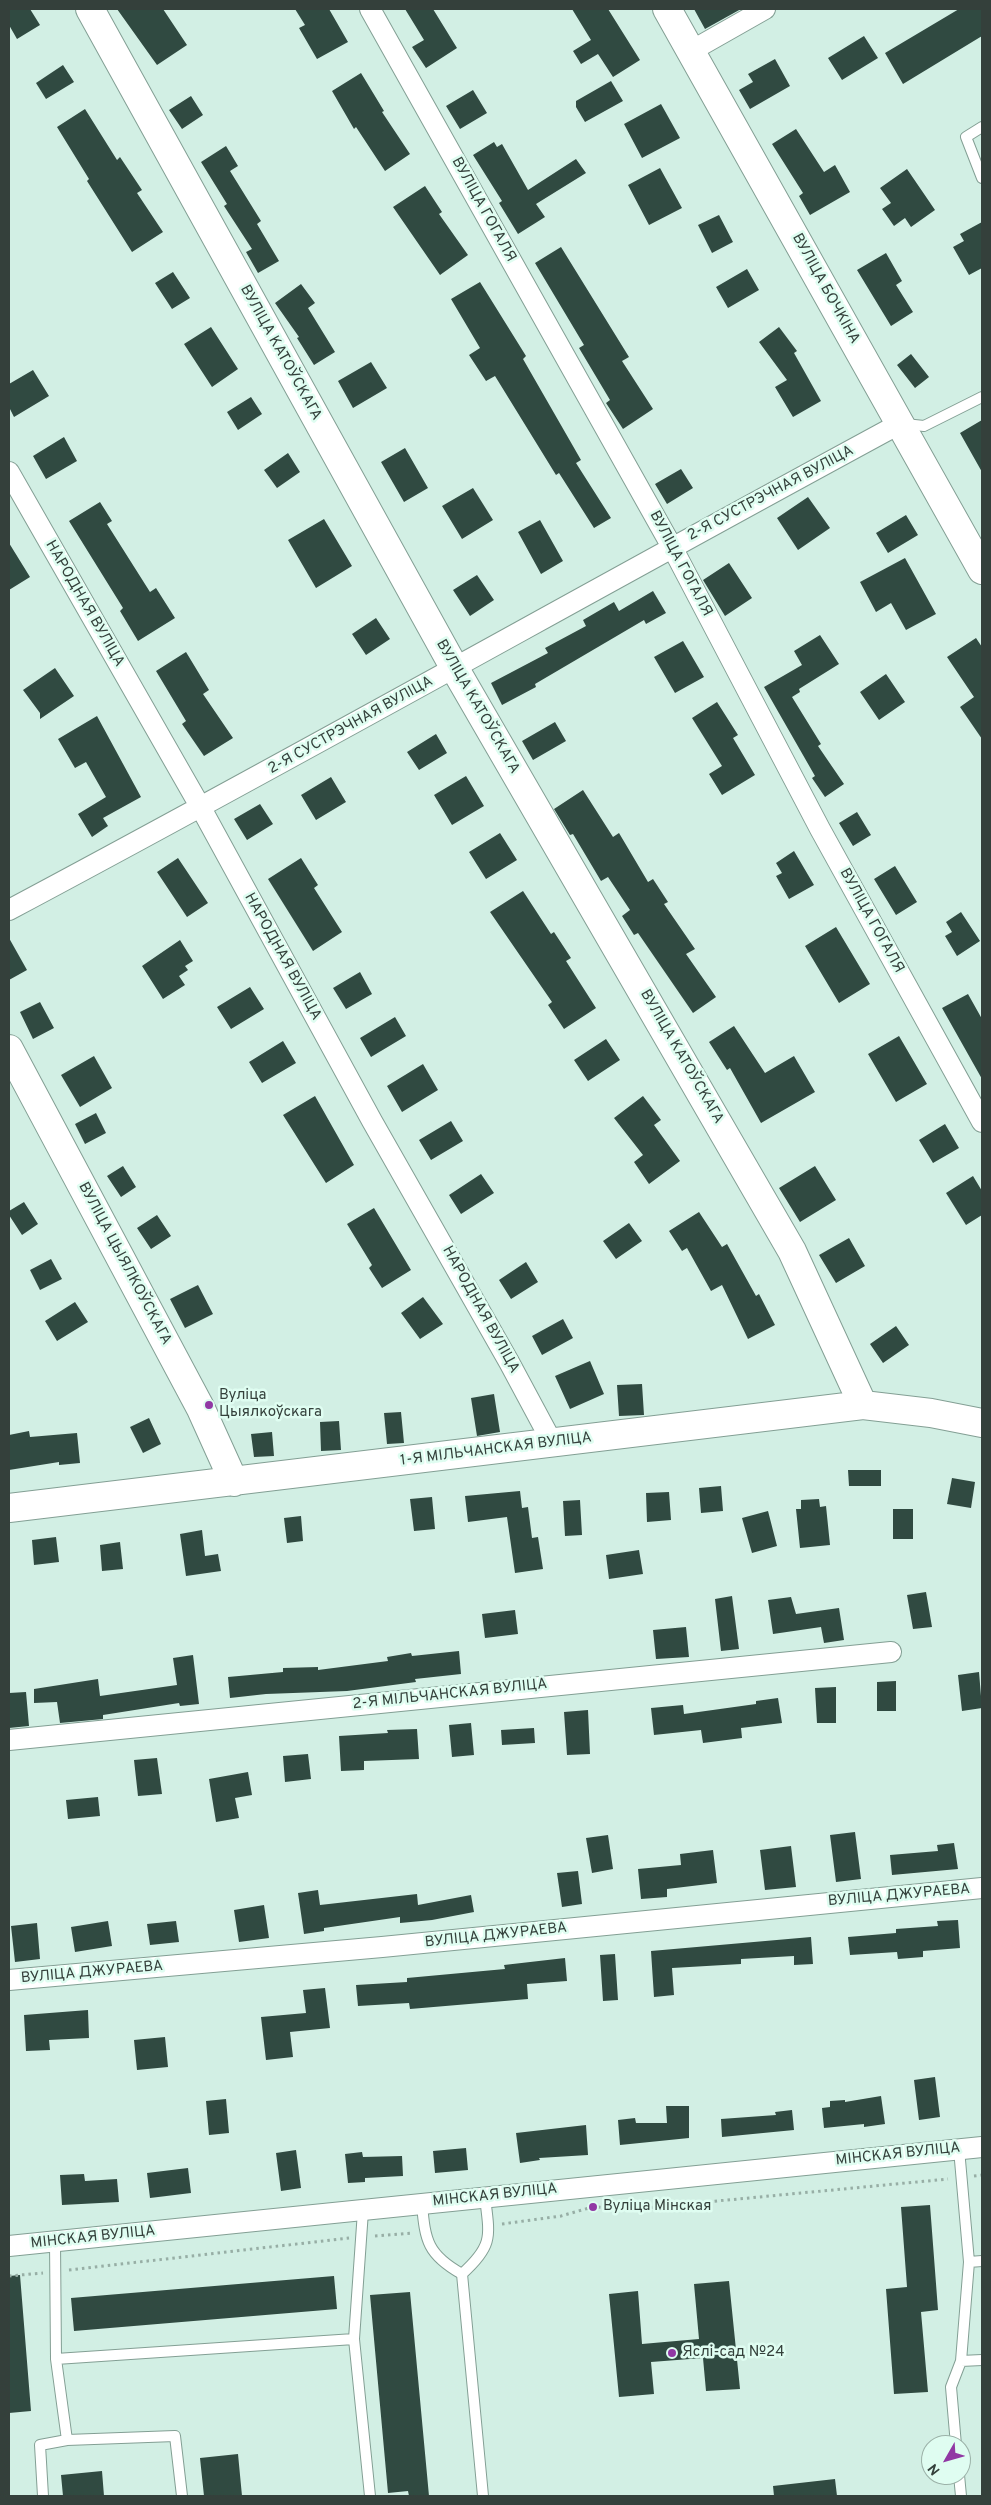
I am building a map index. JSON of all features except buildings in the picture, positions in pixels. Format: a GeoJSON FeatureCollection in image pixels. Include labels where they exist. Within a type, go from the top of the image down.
{"type":"FeatureCollection","features":[{"type":"Feature","properties":{"kind":"street","name":"ВУЛІЦА КАТОЎСКАГА"},"geometry":{"type":"LineString","coordinates":[[90,9],[455,669],[792,1251],[864,1405]]}},
{"type":"Feature","properties":{"kind":"street","name":"ВУЛІЦА ГОГАЛЯ"},"geometry":{"type":"LineString","coordinates":[[370,9],[672,547],[820,829],[982,1122]]}},
{"type":"Feature","properties":{"kind":"street","name":"ВУЛІЦА БОЧКІНА"},"geometry":{"type":"LineString","coordinates":[[667,9],[982,570]]}},
{"type":"Feature","properties":{"kind":"street"},"geometry":{"type":"LineString","coordinates":[[691,50],[765,9]]}},
{"type":"Feature","properties":{"kind":"street","name":"2-Я СУСТРЭЧНАЯ ВУЛІЦА"},"geometry":{"type":"LineString","coordinates":[[9,910],[201,808],[455,669],[672,547],[901,424]]}},
{"type":"Feature","properties":{"kind":"street","name":"НАРОДНАЯ ВУЛІЦА"},"geometry":{"type":"LineString","coordinates":[[9,472],[201,808],[372,1121],[510,1362],[553,1444]]}},
{"type":"Feature","properties":{"kind":"street","name":"ВУЛІЦА ЦЫЯЛКОЎСКАГА"},"geometry":{"type":"LineString","coordinates":[[9,1049],[197,1400],[234,1482]]}},
{"type":"Feature","properties":{"kind":"street","name":"1-Я МІЛЬЧАНСКАЯ ВУЛІЦА"},"geometry":{"type":"LineString","coordinates":[[9,1508],[553,1444],[864,1405],[931,1413],[982,1423]]}},
{"type":"Feature","properties":{"kind":"street","name":"2-Я МІЛЬЧАНСКАЯ ВУЛІЦА"},"geometry":{"type":"LineString","coordinates":[[9,1740],[891,1652]]}},
{"type":"Feature","properties":{"kind":"street","name":"ВУЛІЦА ДЖУРАЕВА"},"geometry":{"type":"LineString","coordinates":[[9,1980],[382,1948],[982,1888]]}},
{"type":"Feature","properties":{"kind":"street","name":"МІНСКАЯ ВУЛІЦА"},"geometry":{"type":"LineString","coordinates":[[9,2246],[982,2147]]}},
{"type":"Feature","properties":{"kind":"lane"},"geometry":{"type":"LineString","coordinates":[[982,127],[966,137],[982,178]]}},
{"type":"Feature","properties":{"kind":"lane"},"geometry":{"type":"LineString","coordinates":[[901,424],[924,426],[982,397]]}},
{"type":"Feature","properties":{"kind":"lane"},"geometry":{"type":"LineString","coordinates":[[955,2435],[951,2387],[961,2361],[969,2262],[959,2149]]}},
{"type":"Feature","properties":{"kind":"lane"},"geometry":{"type":"LineString","coordinates":[[462,2274],[478,2260],[488,2243],[485,2198]]}},
{"type":"Feature","properties":{"kind":"lane"},"geometry":{"type":"LineString","coordinates":[[422,2204],[424,2232],[430,2248],[443,2264],[462,2274]]}},
{"type":"Feature","properties":{"kind":"lane"},"geometry":{"type":"LineString","coordinates":[[363,2211],[354,2338],[370,2496]]}},
{"type":"Feature","properties":{"kind":"lane"},"geometry":{"type":"LineString","coordinates":[[55,2242],[56,2359],[67,2440]]}},
{"type":"Feature","properties":{"kind":"lane"},"geometry":{"type":"LineString","coordinates":[[969,2262],[982,2261]]}},
{"type":"Feature","properties":{"kind":"lane"},"geometry":{"type":"LineString","coordinates":[[462,2274],[483,2496]]}},
{"type":"Feature","properties":{"kind":"lane"},"geometry":{"type":"LineString","coordinates":[[56,2359],[354,2338]]}},
{"type":"Feature","properties":{"kind":"lane"},"geometry":{"type":"LineString","coordinates":[[961,2361],[982,2360]]}},
{"type":"Feature","properties":{"kind":"lane"},"geometry":{"type":"LineString","coordinates":[[43,2496],[40,2445],[67,2440],[175,2436],[182,2496]]}},
{"type":"Feature","properties":{"kind":"place","name":"Вуліца Цыялкоўскага"},"geometry":{"type":"Point","coordinates":[209,1405]}},
{"type":"Feature","properties":{"kind":"place","name":"Вуліца Мінская"},"geometry":{"type":"Point","coordinates":[593,2207]}},
{"type":"Feature","properties":{"kind":"place","name":"Яслі-сад №24"},"geometry":{"type":"Point","coordinates":[672,2353]}}]}
